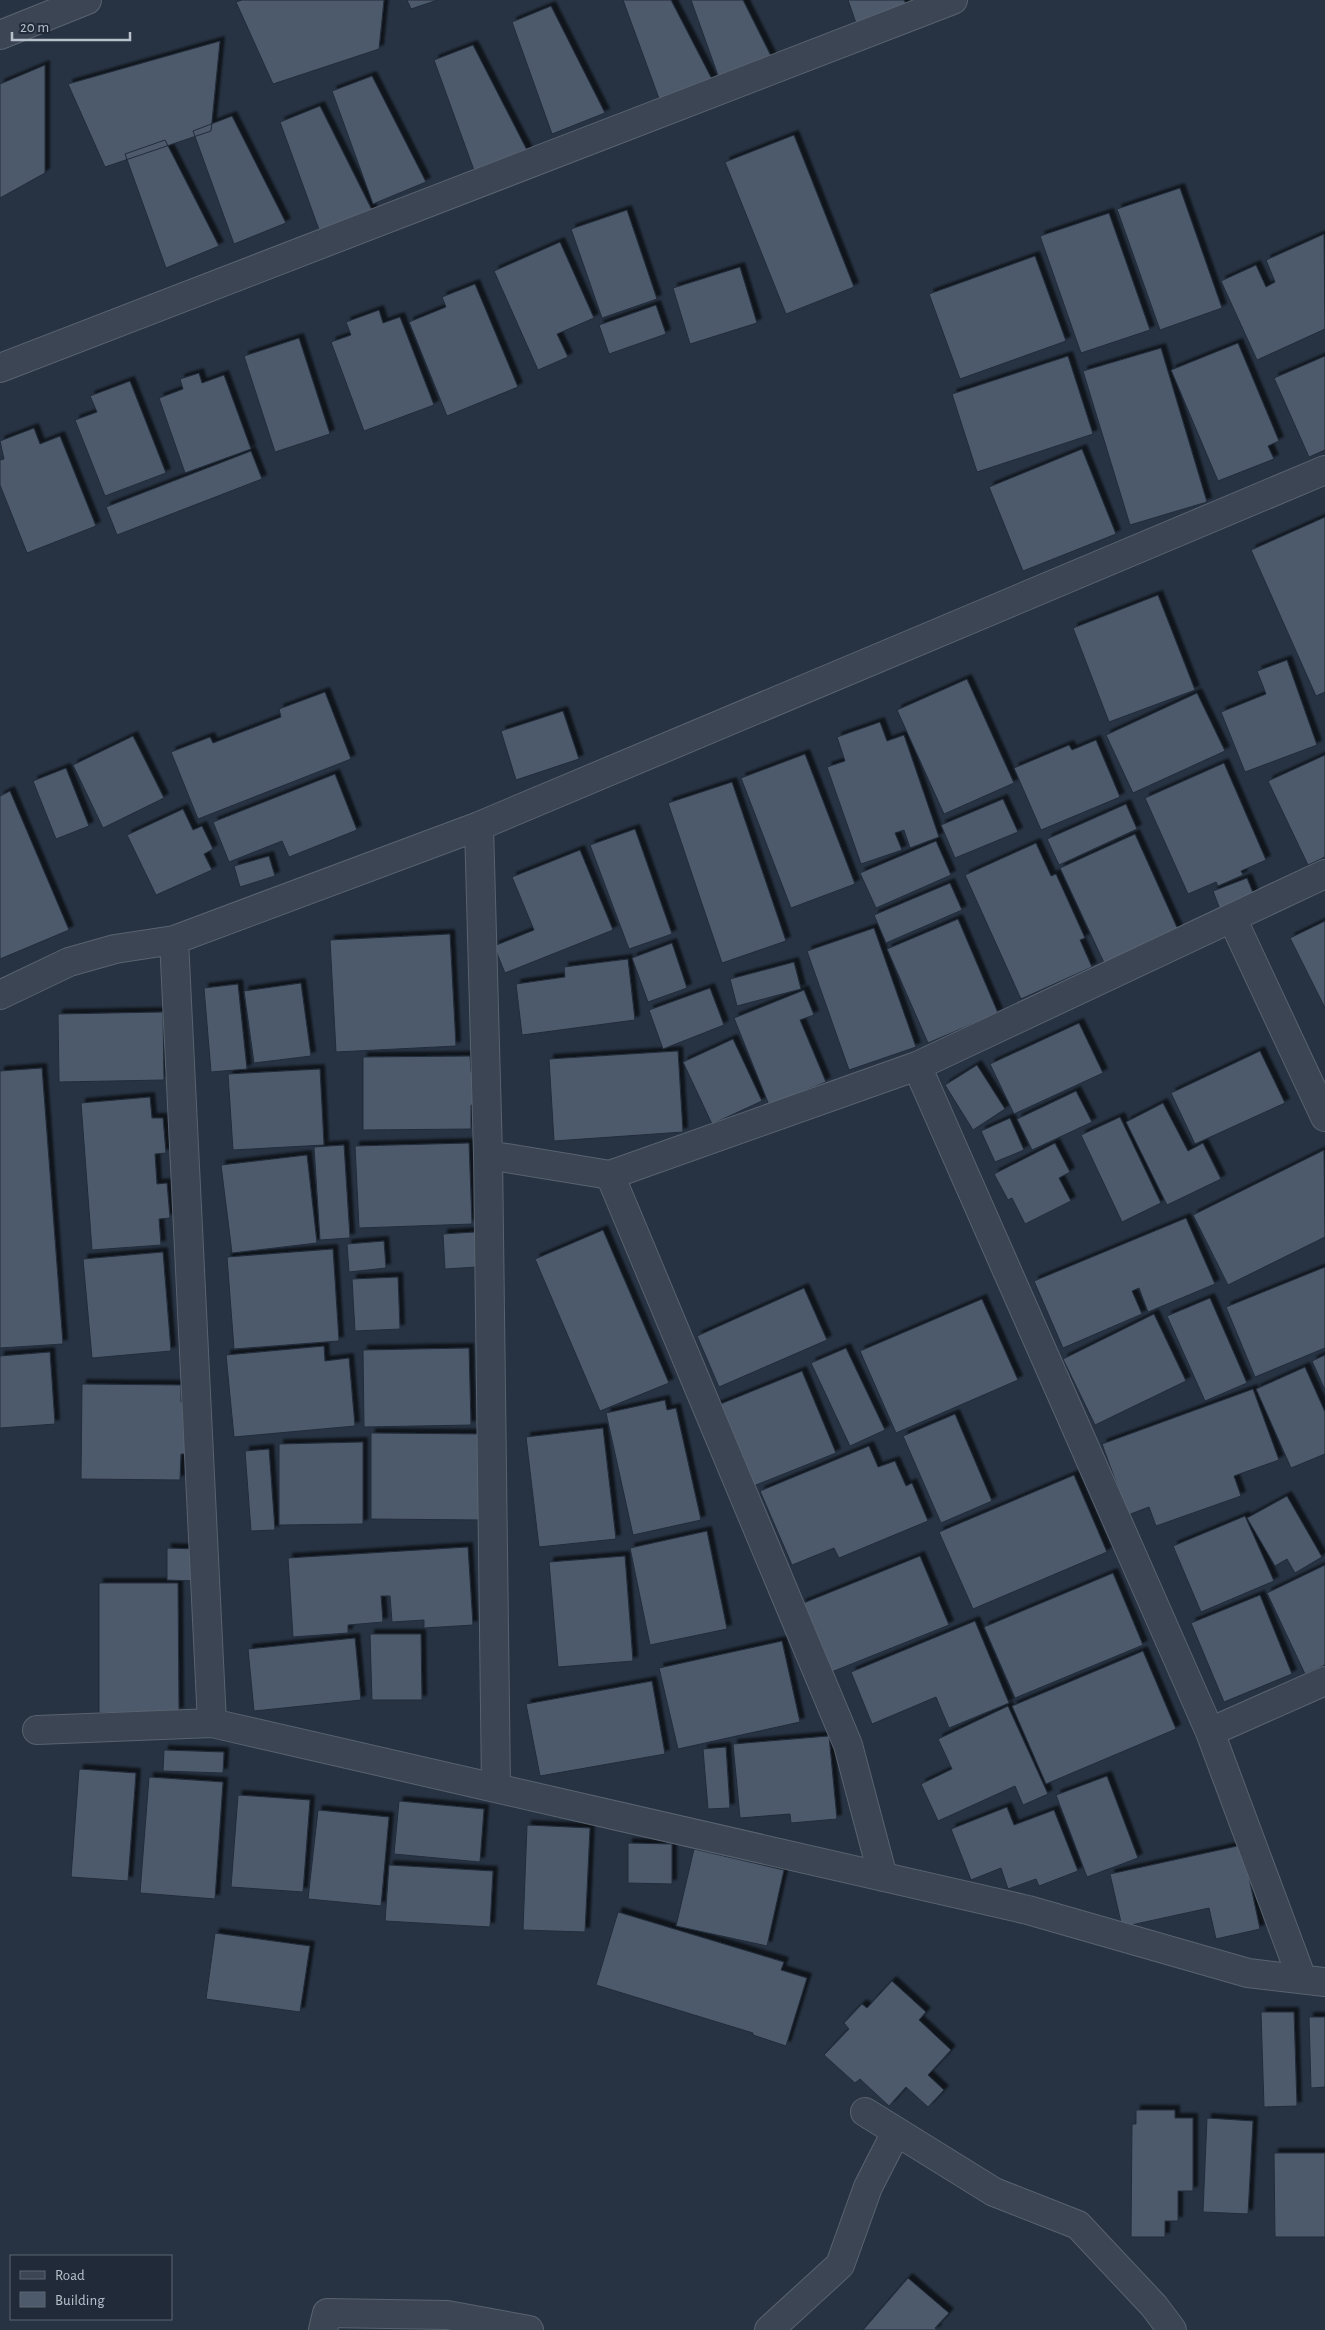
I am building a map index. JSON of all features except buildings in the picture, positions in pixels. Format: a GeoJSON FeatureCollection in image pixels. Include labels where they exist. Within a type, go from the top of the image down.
{"type":"FeatureCollection","features":[{"type":"Feature","properties":{"kind":"street"},"geometry":{"type":"LineString","coordinates":[[0,35],[87,0]]}},
{"type":"Feature","properties":{"kind":"street"},"geometry":{"type":"LineString","coordinates":[[0,368],[953,0]]}},
{"type":"Feature","properties":{"kind":"street"},"geometry":{"type":"LineString","coordinates":[[0,995],[70,962],[115,949],[174,940],[479,826],[1325,470]]}},
{"type":"Feature","properties":{"kind":"street"},"geometry":{"type":"LineString","coordinates":[[479,826],[488,1155],[496,1788]]}},
{"type":"Feature","properties":{"kind":"street"},"geometry":{"type":"LineString","coordinates":[[488,1155],[610,1175],[917,1066],[1325,874]]}},
{"type":"Feature","properties":{"kind":"street"},"geometry":{"type":"LineString","coordinates":[[1232,918],[1325,1117]]}},
{"type":"Feature","properties":{"kind":"street"},"geometry":{"type":"LineString","coordinates":[[174,940],[212,1723]]}},
{"type":"Feature","properties":{"kind":"street"},"geometry":{"type":"LineString","coordinates":[[37,1730],[212,1723],[1028,1910],[1248,1973],[1314,1981],[1210,1732],[917,1066]]}},
{"type":"Feature","properties":{"kind":"street"},"geometry":{"type":"LineString","coordinates":[[610,1175],[848,1745],[883,1876]]}},
{"type":"Feature","properties":{"kind":"street"},"geometry":{"type":"LineString","coordinates":[[1210,1732],[1325,1681]]}},
{"type":"Feature","properties":{"kind":"street"},"geometry":{"type":"LineString","coordinates":[[865,2112],[994,2192],[1078,2225],[1154,2306],[1172,2330]]}},
{"type":"Feature","properties":{"kind":"street"},"geometry":{"type":"LineString","coordinates":[[769,2330],[840,2264],[868,2186],[896,2132]]}},
{"type":"Feature","properties":{"kind":"street"},"geometry":{"type":"LineString","coordinates":[[323,2330],[327,2313],[446,2315],[529,2330]]}}]}
